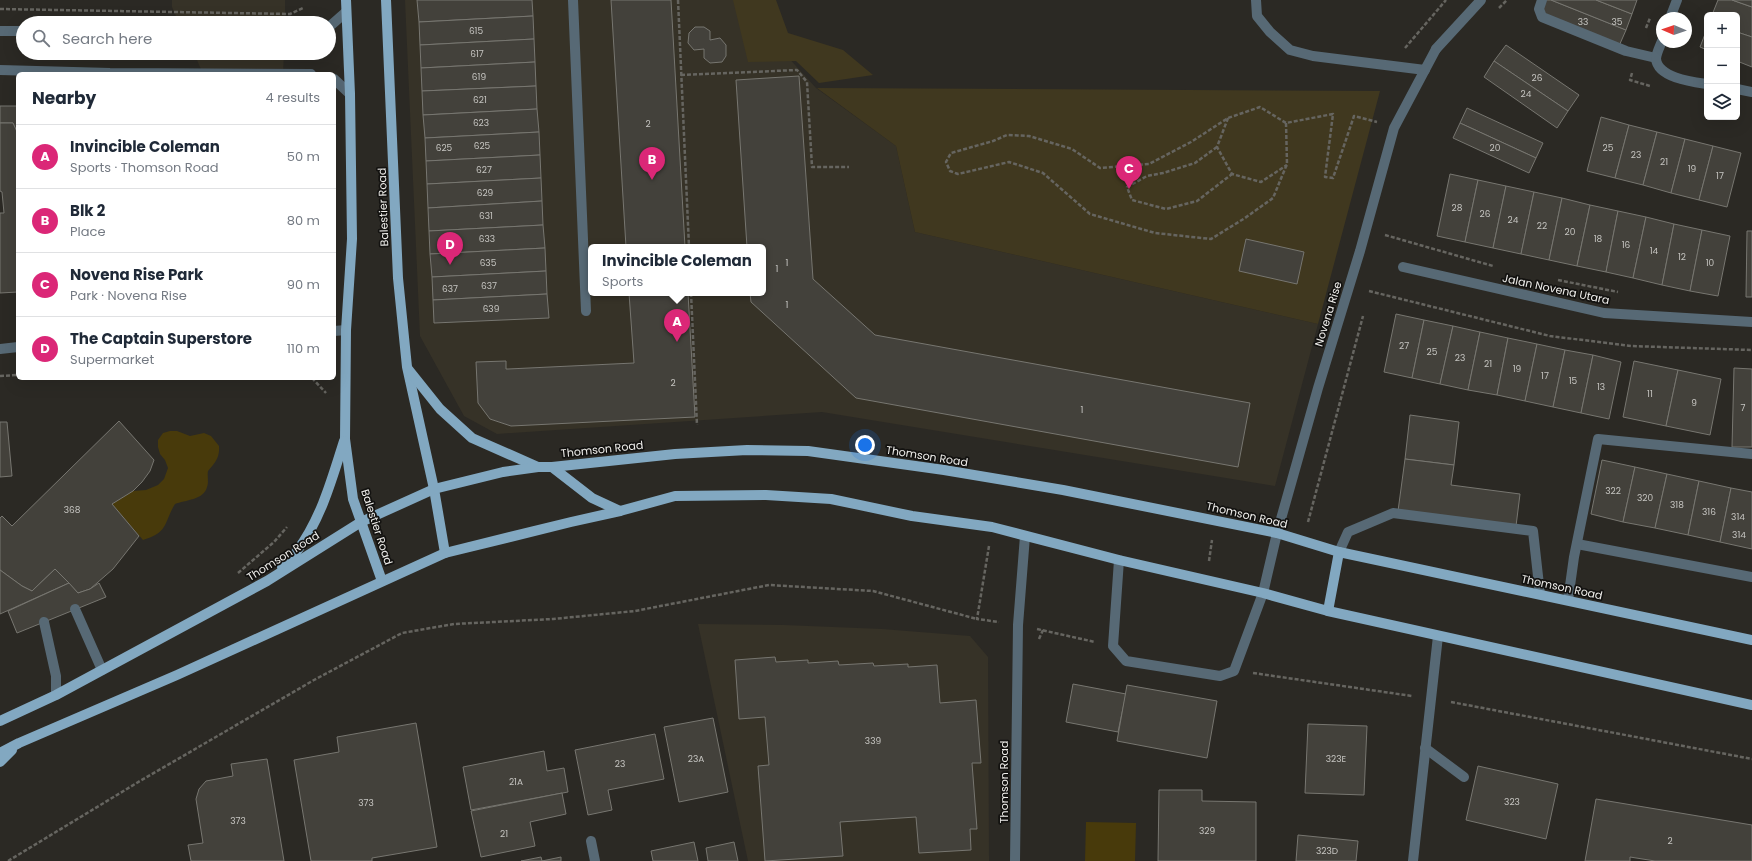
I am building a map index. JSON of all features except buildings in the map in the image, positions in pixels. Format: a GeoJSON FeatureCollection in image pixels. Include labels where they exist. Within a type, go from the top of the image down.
{"type":"FeatureCollection","features":[{"type":"Feature","properties":{"kind":"main road","name":"Balestier Road"},"geometry":{"type":"LineString","coordinates":[[346,0],[350,94],[352,239],[346,330],[345,439],[353,499],[382,581]]}},
{"type":"Feature","properties":{"kind":"main road","name":"Balestier Road"},"geometry":{"type":"LineString","coordinates":[[386,0],[398,278],[407,367],[434,489],[445,553]]}},
{"type":"Feature","properties":{"kind":"main road"},"geometry":{"type":"LineString","coordinates":[[407,367],[440,409],[472,438],[538,467]]}},
{"type":"Feature","properties":{"kind":"main road"},"geometry":{"type":"LineString","coordinates":[[267,581],[296,552],[311,527],[325,500],[345,439]]}},
{"type":"Feature","properties":{"kind":"main road","name":"Thomson Road"},"geometry":{"type":"LineString","coordinates":[[0,721],[56,695],[267,581],[361,522],[434,489],[503,472],[538,467],[552,467],[675,454],[733,451],[808,451],[959,473],[1216,520],[1277,533],[1339,552],[1752,640]]}},
{"type":"Feature","properties":{"kind":"main road"},"geometry":{"type":"LineString","coordinates":[[552,467],[592,498],[620,511]]}},
{"type":"Feature","properties":{"kind":"main road"},"geometry":{"type":"LineString","coordinates":[[0,753],[19,742],[177,675],[445,553],[676,496],[766,495],[831,499],[912,516],[992,527],[1119,560],[1263,593],[1328,611],[1752,705]]}},
{"type":"Feature","properties":{"kind":"main road"},"geometry":{"type":"LineString","coordinates":[[1328,611],[1339,552]]}},
{"type":"Feature","properties":{"kind":"main road"},"geometry":{"type":"LineString","coordinates":[[0,762],[19,742]]}},
{"type":"Feature","properties":{"kind":"street"},"geometry":{"type":"LineString","coordinates":[[573,0],[586,312]]}},
{"type":"Feature","properties":{"kind":"street"},"geometry":{"type":"LineString","coordinates":[[1256,0],[1257,16],[1270,32],[1290,50],[1313,56],[1425,70]]}},
{"type":"Feature","properties":{"kind":"street","name":"Novena Rise"},"geometry":{"type":"LineString","coordinates":[[1234,671],[1263,593],[1277,533],[1318,388],[1362,244],[1394,128],[1436,49],[1481,0]]}},
{"type":"Feature","properties":{"kind":"street"},"geometry":{"type":"LineString","coordinates":[[1542,0],[1539,9],[1542,17],[1626,51],[1656,58]]}},
{"type":"Feature","properties":{"kind":"street"},"geometry":{"type":"LineString","coordinates":[[1672,12],[1677,0]]}},
{"type":"Feature","properties":{"kind":"street"},"geometry":{"type":"LineString","coordinates":[[336,20],[346,12]]}},
{"type":"Feature","properties":{"kind":"street"},"geometry":{"type":"LineString","coordinates":[[0,31],[16,31]]}},
{"type":"Feature","properties":{"kind":"street"},"geometry":{"type":"LineString","coordinates":[[1660,48],[1656,58],[1658,65],[1671,76],[1704,83]]}},
{"type":"Feature","properties":{"kind":"street"},"geometry":{"type":"LineString","coordinates":[[0,70],[73,72]]}},
{"type":"Feature","properties":{"kind":"street"},"geometry":{"type":"LineString","coordinates":[[336,81],[350,94]]}},
{"type":"Feature","properties":{"kind":"street"},"geometry":{"type":"LineString","coordinates":[[1740,90],[1752,92]]}},
{"type":"Feature","properties":{"kind":"street","name":"Jalan Novena Utara"},"geometry":{"type":"LineString","coordinates":[[1403,267],[1604,313],[1752,322]]}},
{"type":"Feature","properties":{"kind":"street"},"geometry":{"type":"LineString","coordinates":[[336,331],[346,330]]}},
{"type":"Feature","properties":{"kind":"street"},"geometry":{"type":"LineString","coordinates":[[0,349],[16,347]]}},
{"type":"Feature","properties":{"kind":"street"},"geometry":{"type":"LineString","coordinates":[[1568,600],[1577,544],[1598,439],[1752,454]]}},
{"type":"Feature","properties":{"kind":"street"},"geometry":{"type":"LineString","coordinates":[[1339,552],[1348,532],[1392,513],[1533,530],[1540,594]]}},
{"type":"Feature","properties":{"kind":"street","name":"Thomson Road"},"geometry":{"type":"LineString","coordinates":[[1015,861],[1018,625],[1025,536]]}},
{"type":"Feature","properties":{"kind":"street"},"geometry":{"type":"LineString","coordinates":[[1577,544],[1752,577]]}},
{"type":"Feature","properties":{"kind":"street"},"geometry":{"type":"LineString","coordinates":[[1119,560],[1113,646],[1126,661],[1220,676],[1234,671]]}},
{"type":"Feature","properties":{"kind":"street"},"geometry":{"type":"LineString","coordinates":[[75,609],[102,670]]}},
{"type":"Feature","properties":{"kind":"street"},"geometry":{"type":"LineString","coordinates":[[44,622],[56,676],[56,695]]}},
{"type":"Feature","properties":{"kind":"street"},"geometry":{"type":"LineString","coordinates":[[1412,861],[1438,636]]}},
{"type":"Feature","properties":{"kind":"street"},"geometry":{"type":"LineString","coordinates":[[1425,748],[1464,777]]}},
{"type":"Feature","properties":{"kind":"street"},"geometry":{"type":"LineString","coordinates":[[591,841],[595,861]]}},
{"type":"Feature","properties":{"kind":"path"},"geometry":{"type":"LineString","coordinates":[[678,0],[689,244]]}},
{"type":"Feature","properties":{"kind":"path"},"geometry":{"type":"LineString","coordinates":[[1391,65],[1446,0]]}},
{"type":"Feature","properties":{"kind":"path"},"geometry":{"type":"LineString","coordinates":[[1498,9],[1507,0]]}},
{"type":"Feature","properties":{"kind":"path"},"geometry":{"type":"LineString","coordinates":[[0,9],[290,14],[303,8]]}},
{"type":"Feature","properties":{"kind":"path"},"geometry":{"type":"LineString","coordinates":[[681,75],[797,70],[808,82],[812,167],[849,167]]}},
{"type":"Feature","properties":{"kind":"path"},"geometry":{"type":"LineString","coordinates":[[1286,124],[1287,164],[1273,198],[1245,218],[1211,239],[1155,233],[1090,214],[1043,173],[1009,162],[958,174],[950,171],[946,162],[951,154],[994,141],[1007,135],[1029,136],[1072,149],[1100,168],[1149,164],[1191,142],[1228,118],[1260,107],[1286,124],[1333,114],[1324,177],[1333,178],[1354,116],[1394,128]]}},
{"type":"Feature","properties":{"kind":"path"},"geometry":{"type":"LineString","coordinates":[[1228,118],[1217,148],[1195,163],[1163,173],[1147,176],[1127,188],[1132,200],[1166,209],[1197,201],[1232,174]]}},
{"type":"Feature","properties":{"kind":"path"},"geometry":{"type":"LineString","coordinates":[[1217,148],[1232,174],[1261,182],[1287,164]]}},
{"type":"Feature","properties":{"kind":"path"},"geometry":{"type":"LineString","coordinates":[[1383,242],[1387,228]]}},
{"type":"Feature","properties":{"kind":"path"},"geometry":{"type":"LineString","coordinates":[[1385,235],[1499,267]]}},
{"type":"Feature","properties":{"kind":"path"},"geometry":{"type":"LineString","coordinates":[[1552,279],[1621,293]]}},
{"type":"Feature","properties":{"kind":"path"},"geometry":{"type":"LineString","coordinates":[[1367,298],[1371,284]]}},
{"type":"Feature","properties":{"kind":"path"},"geometry":{"type":"LineString","coordinates":[[1369,291],[1550,336],[1631,346],[1752,350]]}},
{"type":"Feature","properties":{"kind":"path"},"geometry":{"type":"LineString","coordinates":[[691,296],[697,425]]}},
{"type":"Feature","properties":{"kind":"path"},"geometry":{"type":"LineString","coordinates":[[1307,524],[1363,313]]}},
{"type":"Feature","properties":{"kind":"path"},"geometry":{"type":"LineString","coordinates":[[0,376],[16,376]]}},
{"type":"Feature","properties":{"kind":"path"},"geometry":{"type":"LineString","coordinates":[[1206,580],[1216,520]]}},
{"type":"Feature","properties":{"kind":"path"},"geometry":{"type":"LineString","coordinates":[[234,576],[274,542],[290,524]]}},
{"type":"Feature","properties":{"kind":"path"},"geometry":{"type":"LineString","coordinates":[[977,619],[992,527]]}},
{"type":"Feature","properties":{"kind":"path"},"geometry":{"type":"LineString","coordinates":[[8,861],[140,781],[314,680],[402,633],[454,624],[553,619],[635,611],[769,585],[873,591],[977,619],[1018,625],[1113,646]]}},
{"type":"Feature","properties":{"kind":"path"},"geometry":{"type":"LineString","coordinates":[[1234,671],[1430,698],[1752,759]]}},
{"type":"Feature","properties":{"kind":"shaded area"},"geometry":{"type":"Polygon","coordinates":[[[172,0],[285,0],[285,16],[176,16],[172,7],[172,0]]]}},
{"type":"Feature","properties":{"kind":"shaded area"},"geometry":{"type":"Polygon","coordinates":[[[405,0],[761,0],[775,43],[816,88],[896,146],[915,232],[1318,324],[1275,486],[822,412],[497,434],[464,416],[420,336],[405,0]]]}},
{"type":"Feature","properties":{"kind":"shaded area"},"geometry":{"type":"Polygon","coordinates":[[[733,0],[776,0],[788,33],[843,50],[873,75],[819,83],[796,61],[748,62],[733,0]]]}},
{"type":"Feature","properties":{"kind":"shaded area"},"geometry":{"type":"Polygon","coordinates":[[[197,60],[284,60],[283,72],[202,72],[197,60]]]}},
{"type":"Feature","properties":{"kind":"shaded area"},"geometry":{"type":"Polygon","coordinates":[[[817,88],[1380,91],[1318,324],[915,232],[896,146],[817,88]]]}},
{"type":"Feature","properties":{"kind":"shaded area"},"geometry":{"type":"Polygon","coordinates":[[[177,431],[190,436],[204,433],[211,436],[219,446],[219,453],[215,462],[208,471],[207,487],[202,495],[194,499],[175,504],[161,530],[157,534],[143,540],[112,504],[133,491],[146,490],[158,485],[164,479],[168,468],[165,460],[160,454],[158,440],[163,433],[177,431]]]}},
{"type":"Feature","properties":{"kind":"shaded area"},"geometry":{"type":"Polygon","coordinates":[[[698,624],[784,625],[882,629],[970,636],[988,657],[989,861],[748,861],[698,624]]]}},
{"type":"Feature","properties":{"kind":"shaded area"},"geometry":{"type":"Polygon","coordinates":[[[1086,822],[1136,823],[1135,861],[1085,861],[1086,822]]]}},
{"type":"Feature","properties":{"kind":"place","name":"Blk 2"},"geometry":{"type":"Point","coordinates":[652,180]}},
{"type":"Feature","properties":{"kind":"place","name":"Novena Rise Park"},"geometry":{"type":"Point","coordinates":[1129,189]}},
{"type":"Feature","properties":{"kind":"place","name":"The Captain Superstore"},"geometry":{"type":"Point","coordinates":[450,265]}},
{"type":"Feature","properties":{"kind":"place","name":"Invincible Coleman"},"geometry":{"type":"Point","coordinates":[677,342]}}]}
